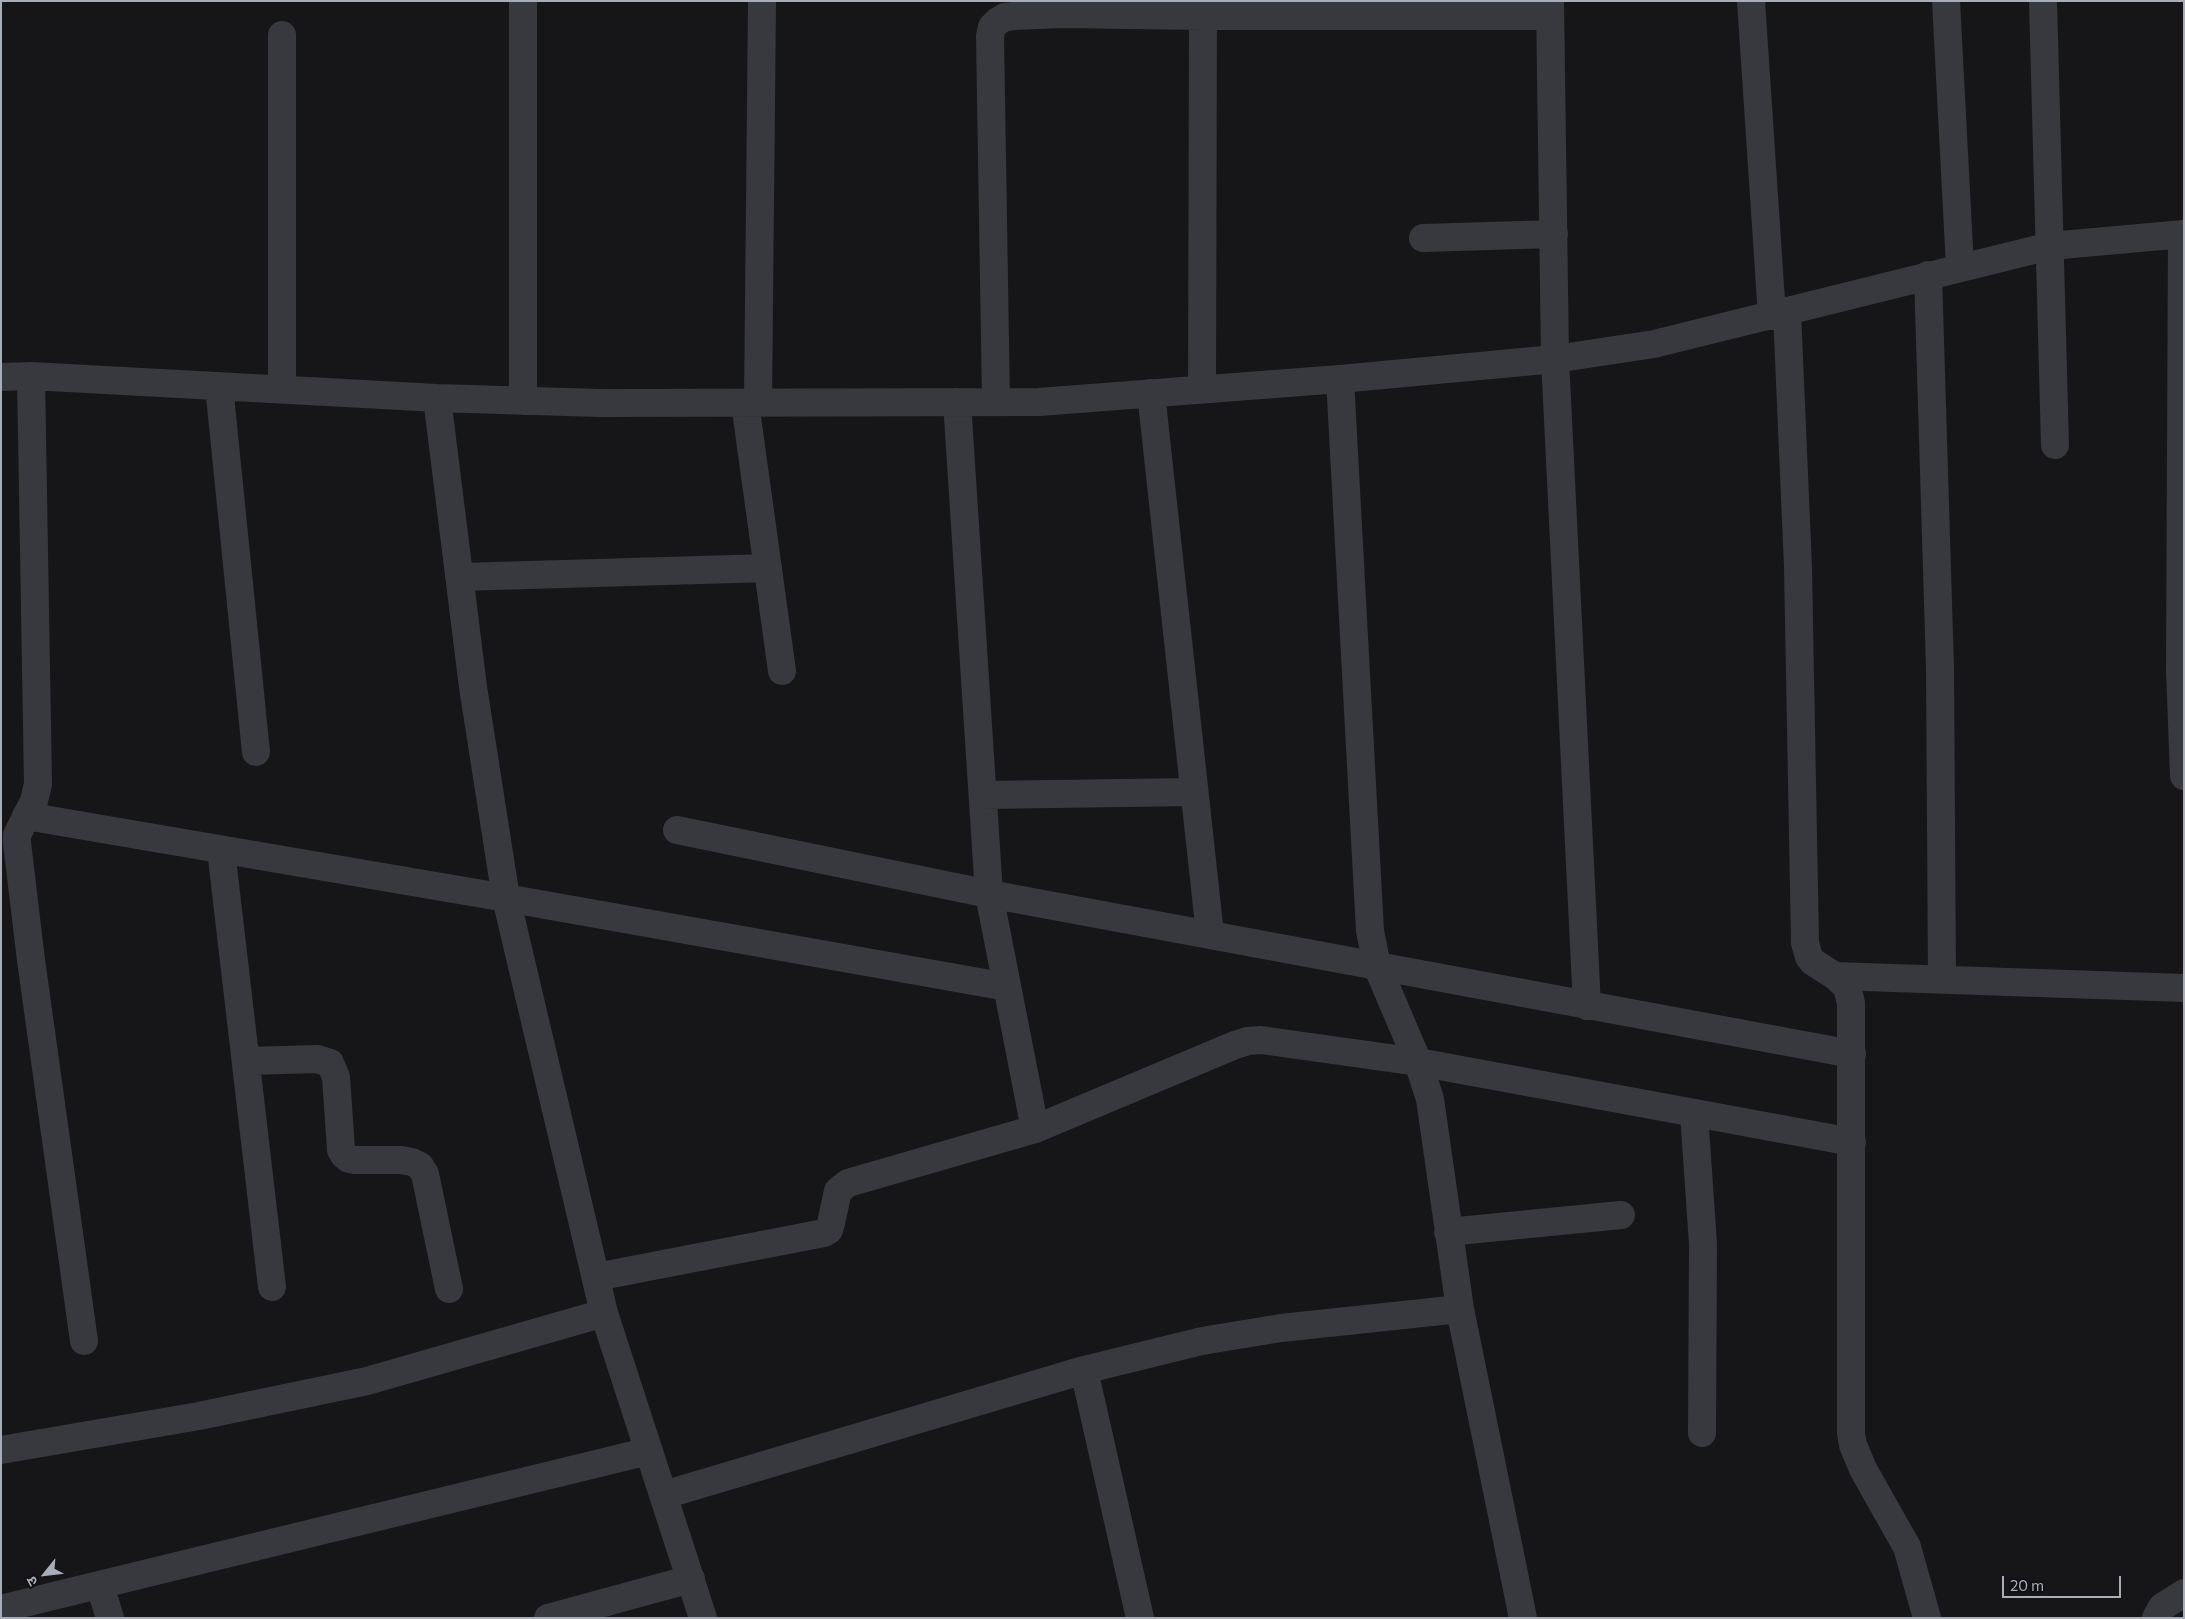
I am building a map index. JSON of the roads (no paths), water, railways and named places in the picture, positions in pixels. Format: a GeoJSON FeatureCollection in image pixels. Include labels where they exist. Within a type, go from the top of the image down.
{"type":"FeatureCollection","features":[{"type":"Feature","properties":{"kind":"street"},"geometry":{"type":"LineString","coordinates":[[523,1],[523,401]]}},
{"type":"Feature","properties":{"kind":"street"},"geometry":{"type":"LineString","coordinates":[[762,1],[752,403],[768,568],[782,671]]}},
{"type":"Feature","properties":{"kind":"street"},"geometry":{"type":"LineString","coordinates":[[1751,1],[1780,314],[1798,567],[1805,943],[1809,957],[1813,962],[1835,976],[1847,987],[1849,993],[1852,1054],[1850,1433],[1857,1456],[1907,1547],[1927,1618]]}},
{"type":"Feature","properties":{"kind":"street"},"geometry":{"type":"LineString","coordinates":[[1946,1],[1960,267]]}},
{"type":"Feature","properties":{"kind":"street"},"geometry":{"type":"LineString","coordinates":[[2044,1],[2055,445]]}},
{"type":"Feature","properties":{"kind":"street"},"geometry":{"type":"LineString","coordinates":[[996,402],[990,36],[992,27],[1005,17],[1061,14],[1203,16],[1550,8],[1555,359],[1587,1006]]}},
{"type":"Feature","properties":{"kind":"street"},"geometry":{"type":"LineString","coordinates":[[1202,389],[1203,16]]}},
{"type":"Feature","properties":{"kind":"street"},"geometry":{"type":"LineString","coordinates":[[282,35],[282,389]]}},
{"type":"Feature","properties":{"kind":"street"},"geometry":{"type":"LineString","coordinates":[[1423,238],[1554,234]]}},
{"type":"Feature","properties":{"kind":"street"},"geometry":{"type":"LineString","coordinates":[[1,377],[31,376],[523,401],[752,403],[1039,402],[1340,379],[1555,359],[1654,344],[2050,246],[2183,234],[2180,670],[2184,776]]}},
{"type":"Feature","properties":{"kind":"street"},"geometry":{"type":"LineString","coordinates":[[1928,275],[1940,668],[1942,979]]}},
{"type":"Feature","properties":{"kind":"street"},"geometry":{"type":"LineString","coordinates":[[31,376],[38,784],[34,801],[10,853],[32,970],[84,1341]]}},
{"type":"Feature","properties":{"kind":"street"},"geometry":{"type":"LineString","coordinates":[[1340,379],[1370,922],[1377,966],[1418,1062],[1430,1099],[1460,1309],[1523,1618]]}},
{"type":"Feature","properties":{"kind":"street"},"geometry":{"type":"LineString","coordinates":[[219,386],[256,752]]}},
{"type":"Feature","properties":{"kind":"street"},"geometry":{"type":"LineString","coordinates":[[1151,393],[1210,934]]}},
{"type":"Feature","properties":{"kind":"street"},"geometry":{"type":"LineString","coordinates":[[437,398],[474,687],[506,898],[604,1313],[703,1618]]}},
{"type":"Feature","properties":{"kind":"street"},"geometry":{"type":"LineString","coordinates":[[957,402],[989,894],[1035,1129]]}},
{"type":"Feature","properties":{"kind":"street"},"geometry":{"type":"LineString","coordinates":[[460,577],[768,568]]}},
{"type":"Feature","properties":{"kind":"street"},"geometry":{"type":"LineString","coordinates":[[983,795],[1194,792]]}},
{"type":"Feature","properties":{"kind":"street"},"geometry":{"type":"LineString","coordinates":[[26,816],[506,898],[1007,987]]}},
{"type":"Feature","properties":{"kind":"street"},"geometry":{"type":"LineString","coordinates":[[678,830],[989,894],[1852,1054]]}},
{"type":"Feature","properties":{"kind":"street"},"geometry":{"type":"LineString","coordinates":[[221,850],[272,1287]]}},
{"type":"Feature","properties":{"kind":"street"},"geometry":{"type":"LineString","coordinates":[[1835,976],[2184,988]]}},
{"type":"Feature","properties":{"kind":"street"},"geometry":{"type":"LineString","coordinates":[[596,1277],[817,1236],[829,1230],[838,1191],[848,1183],[1035,1129],[1234,1044],[1248,1041],[1261,1040],[1418,1062],[1852,1142]]}},
{"type":"Feature","properties":{"kind":"street"},"geometry":{"type":"LineString","coordinates":[[246,1061],[317,1059],[330,1063],[336,1077],[341,1150],[344,1155],[349,1159],[355,1160],[401,1160],[412,1162],[420,1166],[425,1174],[449,1289]]}},
{"type":"Feature","properties":{"kind":"street"},"geometry":{"type":"LineString","coordinates":[[1694,1113],[1703,1244],[1702,1434]]}},
{"type":"Feature","properties":{"kind":"street"},"geometry":{"type":"LineString","coordinates":[[1448,1232],[1620,1215]]}},
{"type":"Feature","properties":{"kind":"street"},"geometry":{"type":"LineString","coordinates":[[664,1495],[1084,1370],[1202,1341],[1281,1328],[1460,1309]]}},
{"type":"Feature","properties":{"kind":"street"},"geometry":{"type":"LineString","coordinates":[[1,1450],[199,1416],[367,1381],[604,1313]]}},
{"type":"Feature","properties":{"kind":"street"},"geometry":{"type":"LineString","coordinates":[[1084,1370],[1140,1618]]}},
{"type":"Feature","properties":{"kind":"street"},"geometry":{"type":"LineString","coordinates":[[3,1605],[100,1586],[649,1451]]}},
{"type":"Feature","properties":{"kind":"street"},"geometry":{"type":"LineString","coordinates":[[548,1618],[691,1579]]}},
{"type":"Feature","properties":{"kind":"street"},"geometry":{"type":"LineString","coordinates":[[100,1586],[110,1618]]}},
{"type":"Feature","properties":{"kind":"street"},"geometry":{"type":"LineString","coordinates":[[2156,1618],[2162,1607],[2184,1593]]}}]}
